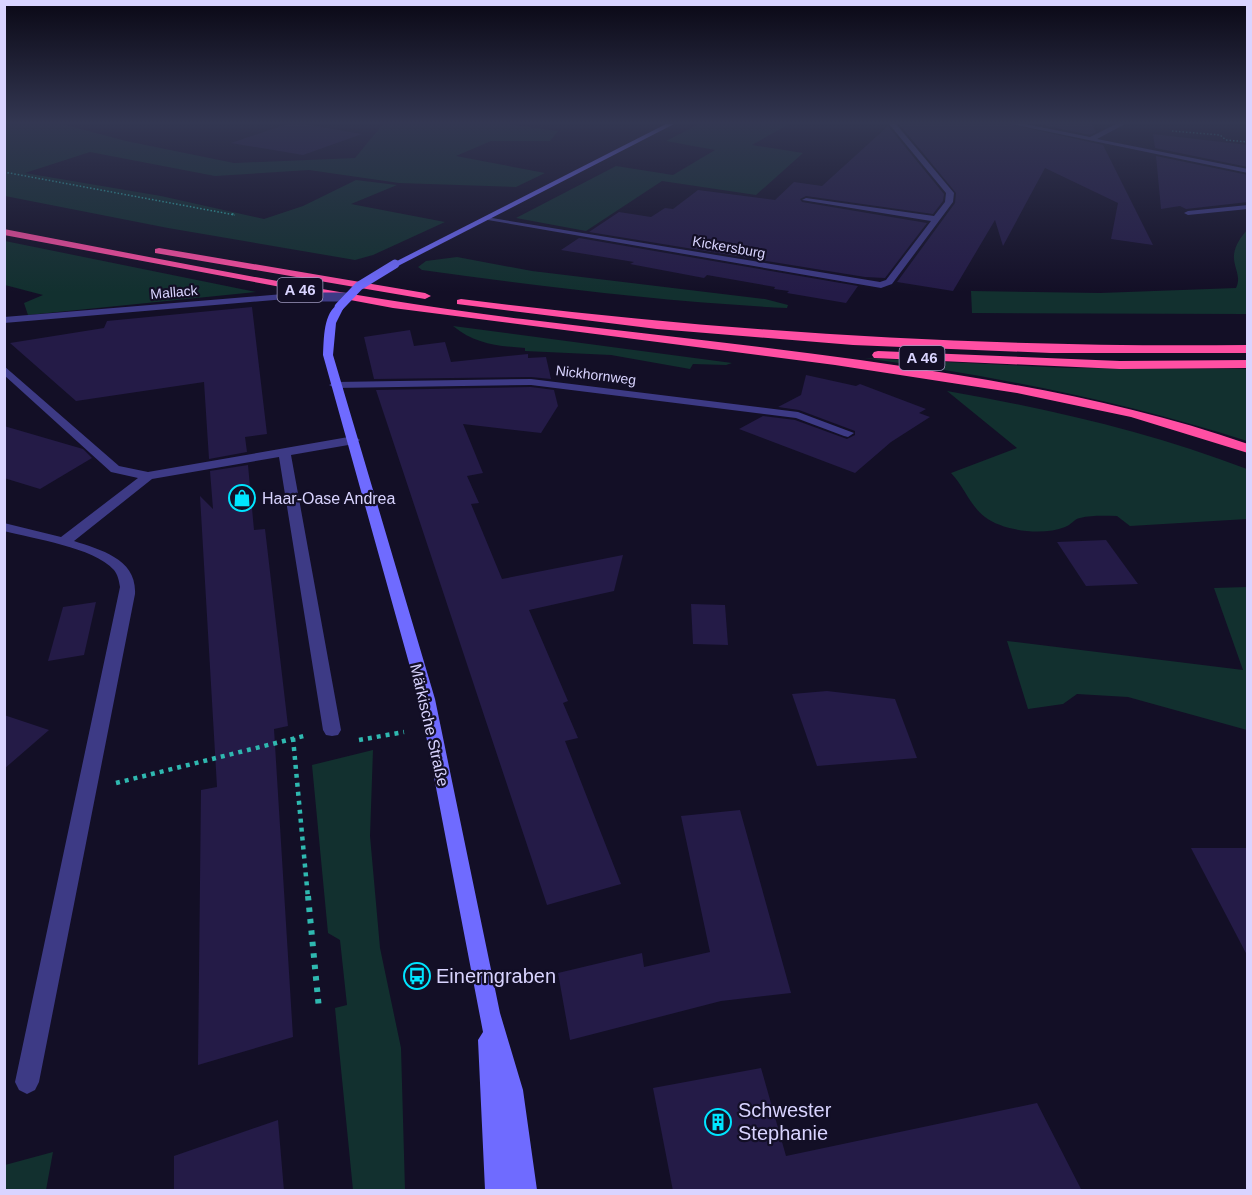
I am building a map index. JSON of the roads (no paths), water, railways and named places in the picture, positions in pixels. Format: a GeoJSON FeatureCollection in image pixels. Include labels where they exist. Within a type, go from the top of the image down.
{"type":"FeatureCollection","features":[{"type":"Feature","properties":{"kind":"highway","name":"A 46"},"geometry":{"type":"LineString","coordinates":[[4,221],[242,266],[441,299],[592,318],[785,336],[1094,350],[1248,349]]}},
{"type":"Feature","properties":{"kind":"highway","name":"A 46"},"geometry":{"type":"LineString","coordinates":[[4,232],[284,287],[520,323],[598,331],[674,334],[902,357],[1120,365],[1248,364]]}},
{"type":"Feature","properties":{"kind":"highway"},"geometry":{"type":"LineString","coordinates":[[598,331],[883,367],[1037,392],[1135,414],[1248,449]]}},
{"type":"Feature","properties":{"kind":"main road","name":"Märkische Straße"},"geometry":{"type":"LineString","coordinates":[[524,1191],[511,1090],[489,1013],[427,699],[328,356],[328,340],[331,322],[347,297],[395,264],[562,180]]}},
{"type":"Feature","properties":{"kind":"main road","name":"Märkische Straße"},"geometry":{"type":"LineString","coordinates":[[489,1013],[498,1191]]}},
{"type":"Feature","properties":{"kind":"street","name":"Kickersburg"},"geometry":{"type":"LineString","coordinates":[[486,219],[881,285],[889,282],[949,202],[950,193],[939,180]]}},
{"type":"Feature","properties":{"kind":"street"},"geometry":{"type":"LineString","coordinates":[[806,200],[936,219]]}},
{"type":"Feature","properties":{"kind":"street"},"geometry":{"type":"LineString","coordinates":[[1188,213],[1248,207]]}},
{"type":"Feature","properties":{"kind":"street","name":"Mallack"},"geometry":{"type":"LineString","coordinates":[[4,320],[283,297],[347,297]]}},
{"type":"Feature","properties":{"kind":"street"},"geometry":{"type":"LineString","coordinates":[[4,369],[115,469],[148,476],[354,440]]}},
{"type":"Feature","properties":{"kind":"street","name":"Nickhornweg"},"geometry":{"type":"LineString","coordinates":[[336,385],[531,382],[798,415],[848,433]]}},
{"type":"Feature","properties":{"kind":"street"},"geometry":{"type":"LineString","coordinates":[[284,452],[332,729]]}},
{"type":"Feature","properties":{"kind":"street"},"geometry":{"type":"LineString","coordinates":[[64,542],[148,476]]}},
{"type":"Feature","properties":{"kind":"street"},"geometry":{"type":"LineString","coordinates":[[4,527],[64,542],[104,556],[120,568],[128,584],[27,1082]]}},
{"type":"Feature","properties":{"kind":"place","name":"Haar-Oase Andrea"},"geometry":{"type":"Point","coordinates":[242,498]}},
{"type":"Feature","properties":{"kind":"place","name":"Einerngraben"},"geometry":{"type":"Point","coordinates":[417,976]}},
{"type":"Feature","properties":{"kind":"place","name":"Schwester Stephanie"},"geometry":{"type":"Point","coordinates":[718,1122]}}]}
